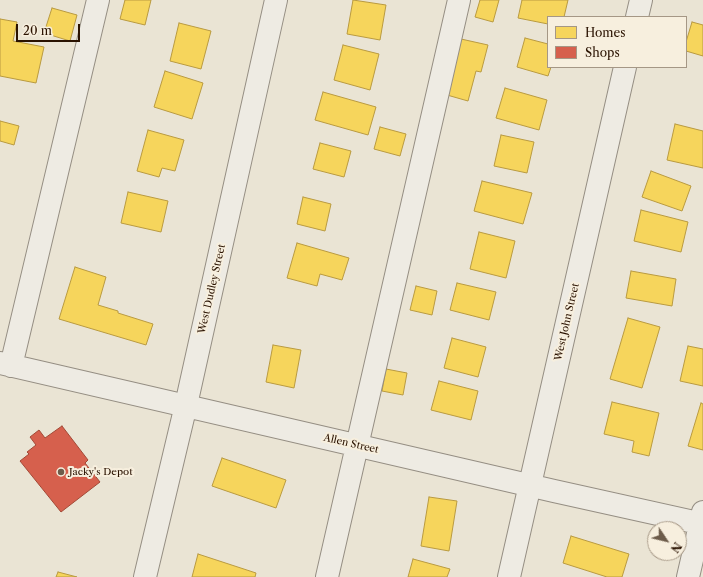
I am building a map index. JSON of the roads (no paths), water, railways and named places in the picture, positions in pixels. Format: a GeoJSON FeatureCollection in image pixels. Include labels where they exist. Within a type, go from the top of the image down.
{"type":"FeatureCollection","features":[{"type":"Feature","properties":{"kind":"street"},"geometry":{"type":"LineString","coordinates":[[6,365],[98,0]]}},
{"type":"Feature","properties":{"kind":"street","name":"West Dudley Street"},"geometry":{"type":"LineString","coordinates":[[145,577],[186,405],[276,0]]}},
{"type":"Feature","properties":{"kind":"street"},"geometry":{"type":"LineString","coordinates":[[327,577],[460,0]]}},
{"type":"Feature","properties":{"kind":"street"},"geometry":{"type":"LineString","coordinates":[[637,16],[641,0]]}},
{"type":"Feature","properties":{"kind":"street","name":"West John Street"},"geometry":{"type":"LineString","coordinates":[[508,577],[625,68]]}},
{"type":"Feature","properties":{"kind":"street","name":"Allen Street"},"geometry":{"type":"LineString","coordinates":[[6,365],[186,405],[529,485],[702,520]]}},
{"type":"Feature","properties":{"kind":"street"},"geometry":{"type":"LineString","coordinates":[[688,577],[702,520]]}},
{"type":"Feature","properties":{"kind":"place","name":"Jacky's Depot"},"geometry":{"type":"Point","coordinates":[61,472]}}]}
